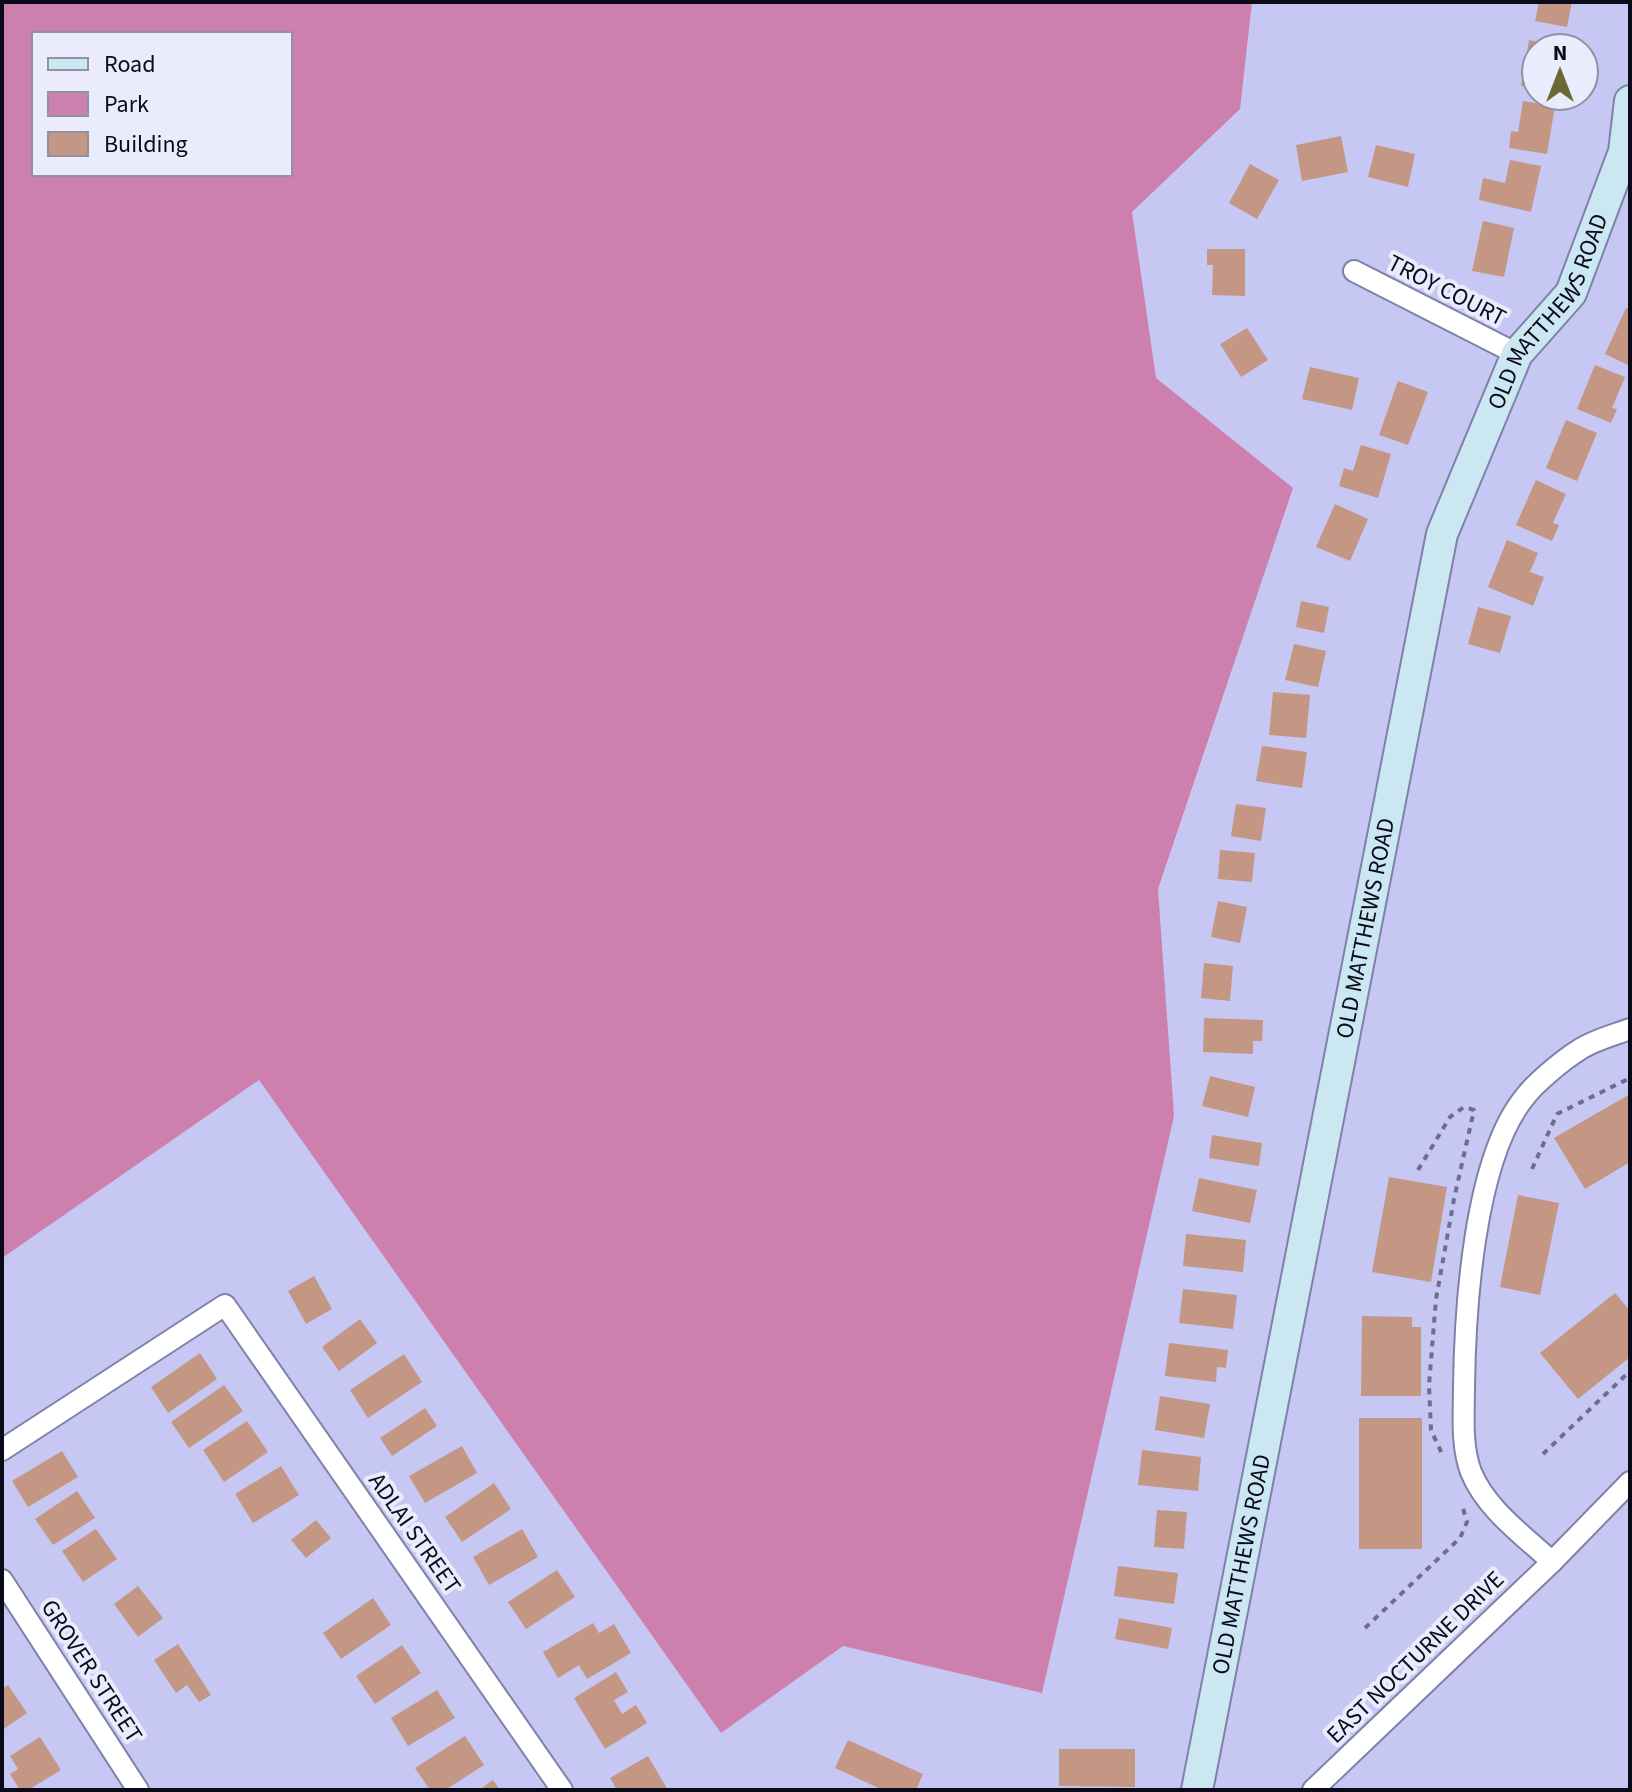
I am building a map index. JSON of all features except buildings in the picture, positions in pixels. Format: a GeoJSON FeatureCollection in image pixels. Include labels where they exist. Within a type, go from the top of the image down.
{"type":"FeatureCollection","features":[{"type":"Feature","properties":{"kind":"street","name":"OLD MATTHEWS ROAD"},"geometry":{"type":"LineString","coordinates":[[1197,1790],[1442,534],[1517,354],[1571,293],[1624,152],[1630,101]]}},
{"type":"Feature","properties":{"kind":"street","name":"TROY COURT"},"geometry":{"type":"LineString","coordinates":[[1354,271],[1517,354]]}},
{"type":"Feature","properties":{"kind":"street"},"geometry":{"type":"LineString","coordinates":[[1552,1562],[1485,1499],[1470,1469],[1464,1428],[1465,1330],[1472,1262],[1491,1166],[1507,1124],[1525,1096],[1580,1049],[1630,1029]]}},
{"type":"Feature","properties":{"kind":"street","name":"ADLAI STREET"},"geometry":{"type":"LineString","coordinates":[[2,1450],[225,1305],[562,1790]]}},
{"type":"Feature","properties":{"kind":"street","name":"EAST NOCTURNE DRIVE"},"geometry":{"type":"LineString","coordinates":[[1313,1790],[1552,1562],[1630,1482]]}},
{"type":"Feature","properties":{"kind":"street","name":"GROVER STREET"},"geometry":{"type":"LineString","coordinates":[[2,1580],[138,1790]]}},
{"type":"Feature","properties":{"kind":"path"},"geometry":{"type":"LineString","coordinates":[[1532,1169],[1557,1114],[1630,1078]]}},
{"type":"Feature","properties":{"kind":"path"},"geometry":{"type":"LineString","coordinates":[[1418,1170],[1450,1117],[1464,1107],[1474,1110],[1436,1299],[1429,1385],[1431,1430],[1447,1466]]}},
{"type":"Feature","properties":{"kind":"path"},"geometry":{"type":"LineString","coordinates":[[1543,1454],[1630,1371]]}},
{"type":"Feature","properties":{"kind":"path"},"geometry":{"type":"LineString","coordinates":[[1365,1628],[1460,1538],[1467,1522],[1461,1500]]}},
{"type":"Feature","properties":{"kind":"green space"},"geometry":{"type":"Polygon","coordinates":[[[2,2],[1252,2],[1240,109],[1132,212],[1156,378],[1293,488],[1158,889],[1174,1116],[1042,1693],[843,1646],[721,1733],[259,1080],[2,1258],[2,2]]]}}]}
